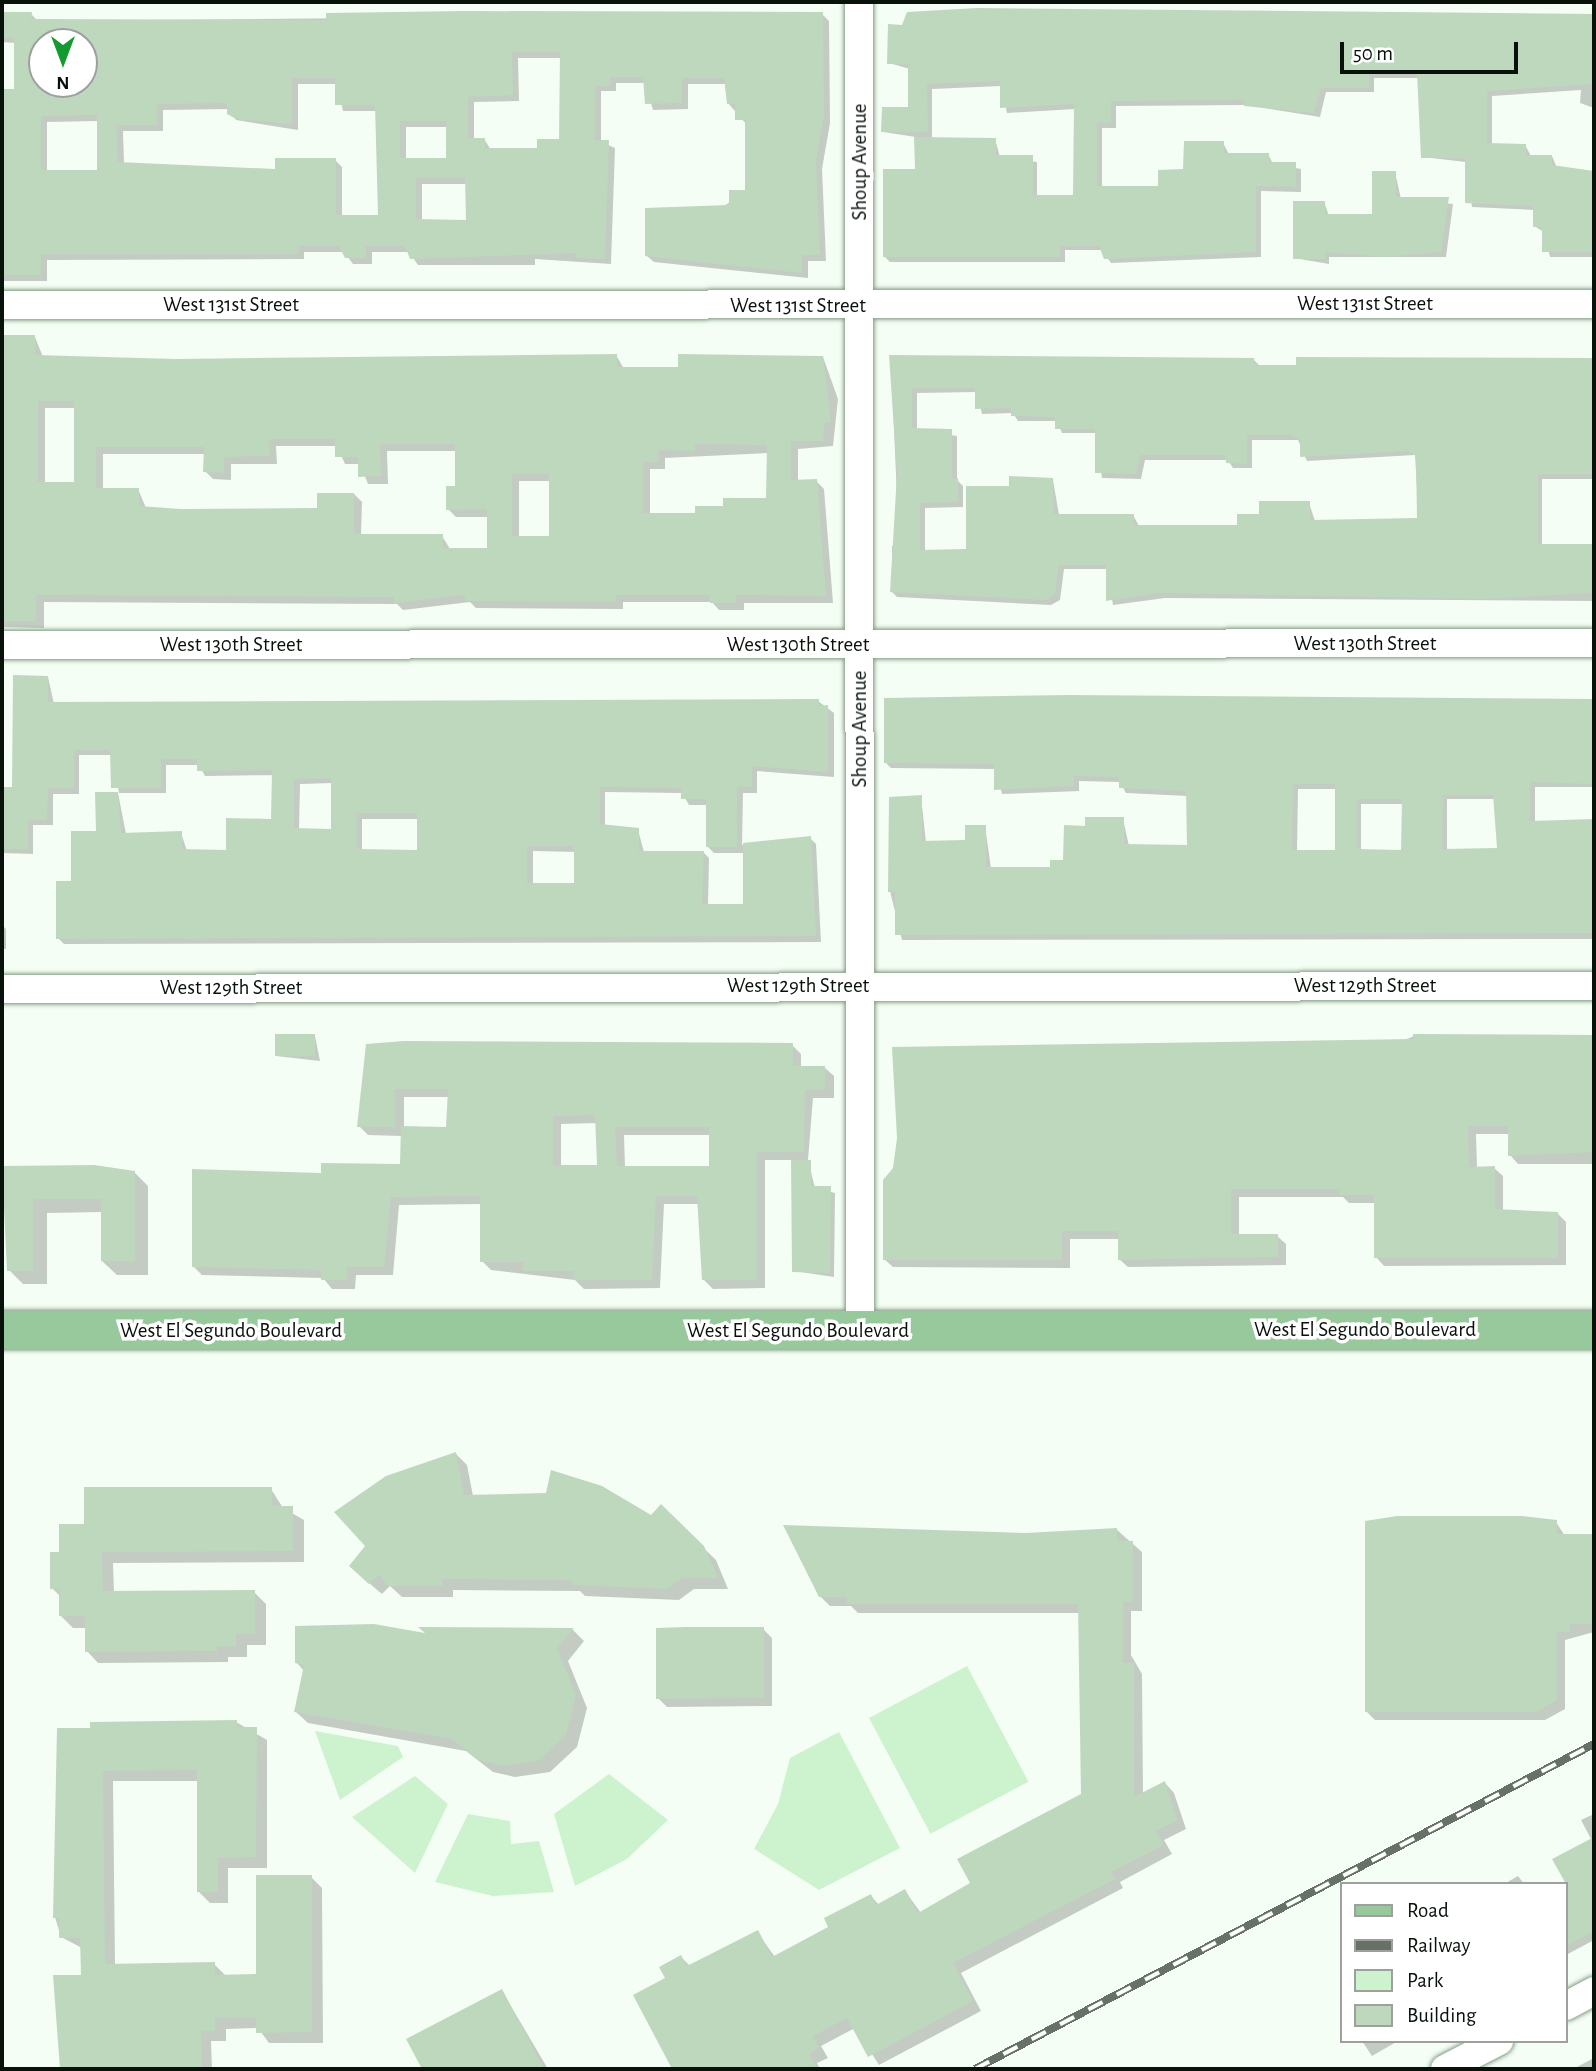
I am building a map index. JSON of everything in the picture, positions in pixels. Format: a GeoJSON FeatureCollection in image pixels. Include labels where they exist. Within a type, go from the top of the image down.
{"type":"FeatureCollection","features":[{"type":"Feature","properties":{"kind":"main road","name":"West El Segundo Boulevard"},"geometry":{"type":"LineString","coordinates":[[2,1330],[1594,1329]]}},
{"type":"Feature","properties":{"kind":"street","name":"Shoup Avenue"},"geometry":{"type":"LineString","coordinates":[[859,2],[860,1331]]}},
{"type":"Feature","properties":{"kind":"street","name":"West 131st Street"},"geometry":{"type":"LineString","coordinates":[[2,305],[1594,304]]}},
{"type":"Feature","properties":{"kind":"street","name":"West 130th Street"},"geometry":{"type":"LineString","coordinates":[[2,645],[1594,643]]}},
{"type":"Feature","properties":{"kind":"street","name":"West 129th Street"},"geometry":{"type":"LineString","coordinates":[[2,989],[1594,986]]}},
{"type":"Feature","properties":{"kind":"street"},"geometry":{"type":"LineString","coordinates":[[1568,2005],[1594,1991]]}},
{"type":"Feature","properties":{"kind":"street"},"geometry":{"type":"LineString","coordinates":[[1445,2069],[1486,2054]]}},
{"type":"Feature","properties":{"kind":"green space"},"geometry":{"type":"Polygon","coordinates":[[[967,1666],[1029,1782],[930,1834],[869,1718],[967,1666]]]}},
{"type":"Feature","properties":{"kind":"green space"},"geometry":{"type":"Polygon","coordinates":[[[315,1731],[398,1746],[403,1757],[340,1800],[315,1731]]]}},
{"type":"Feature","properties":{"kind":"green space"},"geometry":{"type":"Polygon","coordinates":[[[839,1732],[900,1848],[819,1890],[754,1849],[778,1804],[790,1758],[839,1732]]]}},
{"type":"Feature","properties":{"kind":"green space"},"geometry":{"type":"Polygon","coordinates":[[[609,1774],[668,1820],[627,1859],[575,1886],[554,1814],[609,1774]]]}},
{"type":"Feature","properties":{"kind":"green space"},"geometry":{"type":"Polygon","coordinates":[[[415,1776],[448,1804],[415,1873],[352,1817],[415,1776]]]}},
{"type":"Feature","properties":{"kind":"green space"},"geometry":{"type":"Polygon","coordinates":[[[468,1814],[510,1821],[511,1844],[539,1841],[554,1892],[493,1896],[435,1882],[468,1814]]]}},
{"type":"Feature","properties":{"kind":"building"},"geometry":{"type":"Polygon","coordinates":[[[977,8],[1594,14],[1594,84],[1487,91],[1487,143],[1526,144],[1526,155],[1552,155],[1552,165],[1594,171],[1594,252],[1542,252],[1542,227],[1533,227],[1533,206],[1465,203],[1465,158],[1421,158],[1417,73],[1369,73],[1369,88],[1321,88],[1314,113],[1244,106],[1244,100],[1111,101],[1111,123],[1097,123],[1097,186],[1158,186],[1158,170],[1183,169],[1184,141],[1224,141],[1224,153],[1269,153],[1269,162],[1296,162],[1296,187],[1256,186],[1256,252],[1104,259],[1099,246],[1060,246],[1060,257],[883,257],[883,169],[915,169],[914,137],[996,138],[996,155],[1033,155],[1033,195],[1073,195],[1074,104],[1000,108],[1000,81],[927,84],[928,132],[881,132],[882,107],[908,107],[908,64],[887,64],[888,24],[902,25],[907,12],[977,8]]]}},
{"type":"Feature","properties":{"kind":"building"},"geometry":{"type":"Polygon","coordinates":[[[2,12],[32,12],[31,19],[326,20],[326,13],[823,12],[824,115],[816,161],[820,255],[802,255],[802,273],[645,256],[645,208],[729,205],[729,190],[745,190],[745,120],[735,120],[735,104],[727,104],[724,78],[682,78],[682,103],[645,104],[643,77],[610,77],[610,86],[595,86],[595,140],[609,140],[605,259],[576,258],[576,253],[410,259],[405,246],[366,246],[366,258],[345,258],[339,246],[298,246],[298,254],[41,254],[41,275],[2,275],[2,89],[14,89],[14,38],[2,37],[2,12]],[[512,52],[513,95],[468,97],[468,138],[485,138],[485,148],[537,148],[537,139],[559,139],[560,52],[512,52]],[[292,78],[292,124],[236,119],[227,114],[227,103],[157,104],[157,125],[117,125],[118,162],[275,169],[275,158],[336,158],[336,215],[378,215],[375,105],[335,105],[335,78],[292,78]],[[97,115],[41,116],[41,170],[97,170],[97,115]],[[400,121],[400,158],[446,158],[446,121],[400,121]],[[416,178],[416,219],[466,220],[465,178],[416,178]]]}},
{"type":"Feature","properties":{"kind":"building"},"geometry":{"type":"Polygon","coordinates":[[[1372,171],[1396,171],[1396,197],[1449,197],[1441,252],[1385,257],[1325,252],[1325,259],[1293,259],[1293,201],[1325,201],[1325,214],[1372,214],[1372,171]]]}},
{"type":"Feature","properties":{"kind":"building"},"geometry":{"type":"Polygon","coordinates":[[[2,335],[35,335],[35,355],[176,359],[617,354],[617,367],[678,367],[678,354],[823,356],[831,422],[825,422],[823,441],[791,441],[791,480],[817,479],[826,596],[736,595],[736,603],[710,603],[710,595],[616,595],[616,602],[466,601],[464,595],[394,603],[394,597],[36,595],[36,621],[2,621],[2,335]],[[38,401],[38,482],[74,482],[74,401],[38,401]],[[269,439],[270,456],[224,457],[224,473],[203,472],[204,447],[96,447],[96,488],[139,488],[139,506],[181,509],[317,508],[317,493],[354,493],[354,534],[443,534],[443,548],[487,548],[487,509],[446,510],[446,486],[455,486],[455,444],[380,444],[381,476],[358,477],[358,457],[335,457],[335,439],[269,439]],[[695,444],[695,451],[658,450],[658,462],[643,462],[643,513],[695,513],[695,506],[723,506],[723,498],[766,498],[767,445],[695,444]],[[512,474],[512,536],[549,536],[549,474],[512,474]]]}},
{"type":"Feature","properties":{"kind":"building"},"geometry":{"type":"Polygon","coordinates":[[[889,355],[1254,358],[1254,365],[1296,365],[1296,357],[1594,358],[1594,474],[1538,474],[1538,544],[1594,544],[1594,593],[1482,599],[1158,593],[1106,601],[1106,565],[1059,565],[1055,594],[1045,600],[890,592],[897,474],[889,355]],[[912,388],[912,428],[952,429],[952,479],[958,478],[958,502],[920,503],[920,550],[966,549],[966,486],[1009,486],[1009,476],[1053,478],[1054,514],[1134,514],[1134,525],[1237,525],[1237,514],[1259,514],[1259,501],[1310,501],[1310,520],[1417,518],[1416,455],[1408,451],[1300,457],[1300,440],[1291,435],[1247,435],[1247,464],[1226,463],[1226,455],[1140,455],[1136,474],[1095,473],[1095,429],[1055,429],[1055,417],[1011,416],[1011,408],[975,409],[975,388],[912,388]]]}},
{"type":"Feature","properties":{"kind":"building"},"geometry":{"type":"Polygon","coordinates":[[[13,675],[48,676],[48,702],[819,699],[819,706],[828,705],[828,772],[752,766],[752,787],[737,787],[737,847],[706,847],[706,799],[681,799],[681,788],[600,787],[600,824],[639,828],[639,851],[704,851],[702,904],[743,904],[743,843],[811,836],[816,936],[56,939],[56,881],[71,881],[71,831],[96,831],[95,792],[118,792],[121,833],[182,831],[182,849],[226,850],[226,818],[271,819],[272,770],[197,771],[197,759],[161,759],[161,788],[111,788],[110,750],[74,750],[74,788],[48,788],[47,820],[28,820],[28,849],[2,849],[2,787],[12,787],[13,675]],[[331,778],[294,779],[294,828],[331,829],[331,778]],[[357,813],[357,849],[417,850],[417,813],[357,813]],[[527,846],[527,883],[574,883],[574,846],[527,846]]]}},
{"type":"Feature","properties":{"kind":"building"},"geometry":{"type":"Polygon","coordinates":[[[1069,695],[1594,699],[1594,784],[1530,782],[1530,821],[1594,819],[1594,933],[895,935],[895,892],[888,892],[889,797],[922,795],[922,841],[965,840],[965,825],[986,825],[986,867],[1050,867],[1050,860],[1063,860],[1064,825],[1085,826],[1085,817],[1124,817],[1124,844],[1187,845],[1186,791],[1119,788],[1119,777],[1074,776],[1074,786],[994,790],[994,764],[884,763],[884,698],[1069,695]],[[1293,784],[1292,850],[1335,850],[1335,784],[1293,784]],[[1443,795],[1442,849],[1497,848],[1493,795],[1443,795]],[[1357,799],[1357,849],[1401,850],[1402,799],[1357,799]]]}},
{"type":"Feature","properties":{"kind":"building"},"geometry":{"type":"Polygon","coordinates":[[[275,1034],[315,1034],[315,1056],[275,1056],[275,1034]]]}},
{"type":"Feature","properties":{"kind":"building"},"geometry":{"type":"Polygon","coordinates":[[[1413,1034],[1594,1035],[1594,1152],[1508,1156],[1508,1126],[1468,1126],[1469,1167],[1495,1166],[1495,1209],[1558,1212],[1558,1258],[1374,1258],[1374,1195],[1339,1195],[1339,1189],[1231,1189],[1231,1234],[1278,1234],[1278,1257],[1118,1260],[1118,1231],[1062,1231],[1062,1260],[883,1260],[883,1180],[893,1168],[897,1138],[892,1047],[1413,1039],[1413,1034]]]}},
{"type":"Feature","properties":{"kind":"building"},"geometry":{"type":"Polygon","coordinates":[[[404,1041],[793,1043],[793,1066],[825,1066],[825,1090],[805,1090],[804,1152],[757,1152],[757,1280],[702,1280],[697,1196],[656,1196],[652,1280],[573,1280],[573,1271],[523,1271],[523,1262],[480,1262],[480,1196],[391,1197],[384,1267],[347,1267],[347,1280],[321,1280],[321,1270],[192,1267],[192,1169],[321,1173],[321,1163],[400,1164],[401,1126],[446,1127],[448,1089],[395,1089],[395,1127],[357,1127],[366,1044],[404,1041]],[[595,1115],[553,1116],[553,1165],[597,1165],[595,1115]],[[615,1127],[617,1166],[709,1166],[709,1127],[615,1127]]]}},
{"type":"Feature","properties":{"kind":"building"},"geometry":{"type":"Polygon","coordinates":[[[791,1160],[811,1160],[811,1186],[831,1186],[830,1273],[792,1272],[791,1160]]]}},
{"type":"Feature","properties":{"kind":"building"},"geometry":{"type":"Polygon","coordinates":[[[94,1165],[135,1171],[135,1261],[101,1261],[101,1199],[33,1199],[33,1271],[7,1271],[2,1166],[94,1165]]]}},
{"type":"Feature","properties":{"kind":"building"},"geometry":{"type":"Polygon","coordinates":[[[456,1452],[464,1495],[546,1493],[551,1470],[602,1486],[651,1515],[661,1504],[704,1546],[718,1578],[682,1578],[667,1589],[572,1585],[572,1580],[442,1579],[442,1586],[388,1586],[379,1575],[369,1584],[349,1566],[365,1546],[334,1512],[386,1476],[456,1452]]]}},
{"type":"Feature","properties":{"kind":"building"},"geometry":{"type":"Polygon","coordinates":[[[84,1487],[272,1487],[272,1506],[293,1506],[293,1551],[102,1552],[103,1591],[255,1590],[255,1634],[236,1634],[236,1646],[217,1646],[217,1651],[85,1652],[85,1616],[59,1616],[59,1589],[50,1589],[50,1552],[59,1552],[59,1524],[84,1524],[84,1487]]]}},
{"type":"Feature","properties":{"kind":"building"},"geometry":{"type":"Polygon","coordinates":[[[1397,1516],[1522,1516],[1557,1520],[1557,1534],[1594,1534],[1594,1624],[1570,1624],[1570,1632],[1557,1632],[1557,1700],[1536,1712],[1365,1712],[1365,1521],[1397,1516]]]}},
{"type":"Feature","properties":{"kind":"building"},"geometry":{"type":"Polygon","coordinates":[[[783,1525],[1026,1533],[1117,1528],[1117,1541],[1133,1541],[1133,1602],[1123,1602],[1123,1663],[1134,1663],[1134,1797],[1165,1781],[1177,1820],[1156,1831],[1164,1845],[1111,1872],[1115,1879],[953,1963],[973,2001],[868,2057],[847,2018],[813,2036],[819,2048],[809,2054],[817,2069],[672,2069],[633,1995],[665,1978],[659,1967],[681,1955],[687,1966],[758,1930],[772,1957],[828,1927],[824,1918],[871,1894],[876,1905],[905,1889],[918,1913],[970,1883],[957,1859],[1081,1794],[1078,1604],[847,1604],[847,1597],[819,1597],[783,1525]]]}},
{"type":"Feature","properties":{"kind":"building"},"geometry":{"type":"Polygon","coordinates":[[[374,1624],[425,1633],[418,1627],[574,1628],[557,1648],[576,1695],[566,1735],[538,1761],[502,1766],[479,1760],[452,1739],[294,1712],[304,1665],[295,1663],[295,1626],[374,1624]]]}},
{"type":"Feature","properties":{"kind":"building"},"geometry":{"type":"Polygon","coordinates":[[[764,1627],[764,1698],[656,1699],[656,1628],[764,1627]]]}},
{"type":"Feature","properties":{"kind":"building"},"geometry":{"type":"Polygon","coordinates":[[[237,1720],[237,1727],[257,1727],[256,1857],[218,1858],[218,1892],[197,1892],[197,1770],[103,1771],[105,1964],[215,1962],[215,1975],[256,1974],[256,1875],[312,1875],[312,2032],[256,2033],[256,2018],[215,2018],[215,2031],[201,2031],[202,2069],[60,2069],[53,1975],[81,1975],[80,1938],[59,1938],[59,1918],[53,1918],[57,1728],[90,1728],[90,1722],[237,1720]]]}},
{"type":"Feature","properties":{"kind":"building"},"geometry":{"type":"Polygon","coordinates":[[[1594,1837],[1594,1931],[1568,1945],[1568,1882],[1565,1882],[1552,1859],[1594,1837]]]}},
{"type":"Feature","properties":{"kind":"building"},"geometry":{"type":"Polygon","coordinates":[[[502,1989],[544,2069],[422,2069],[406,2039],[502,1989]]]}},
{"type":"Feature","properties":{"kind":"railway"},"geometry":{"type":"LineString","coordinates":[[975,2069],[1594,1744]]}}]}
